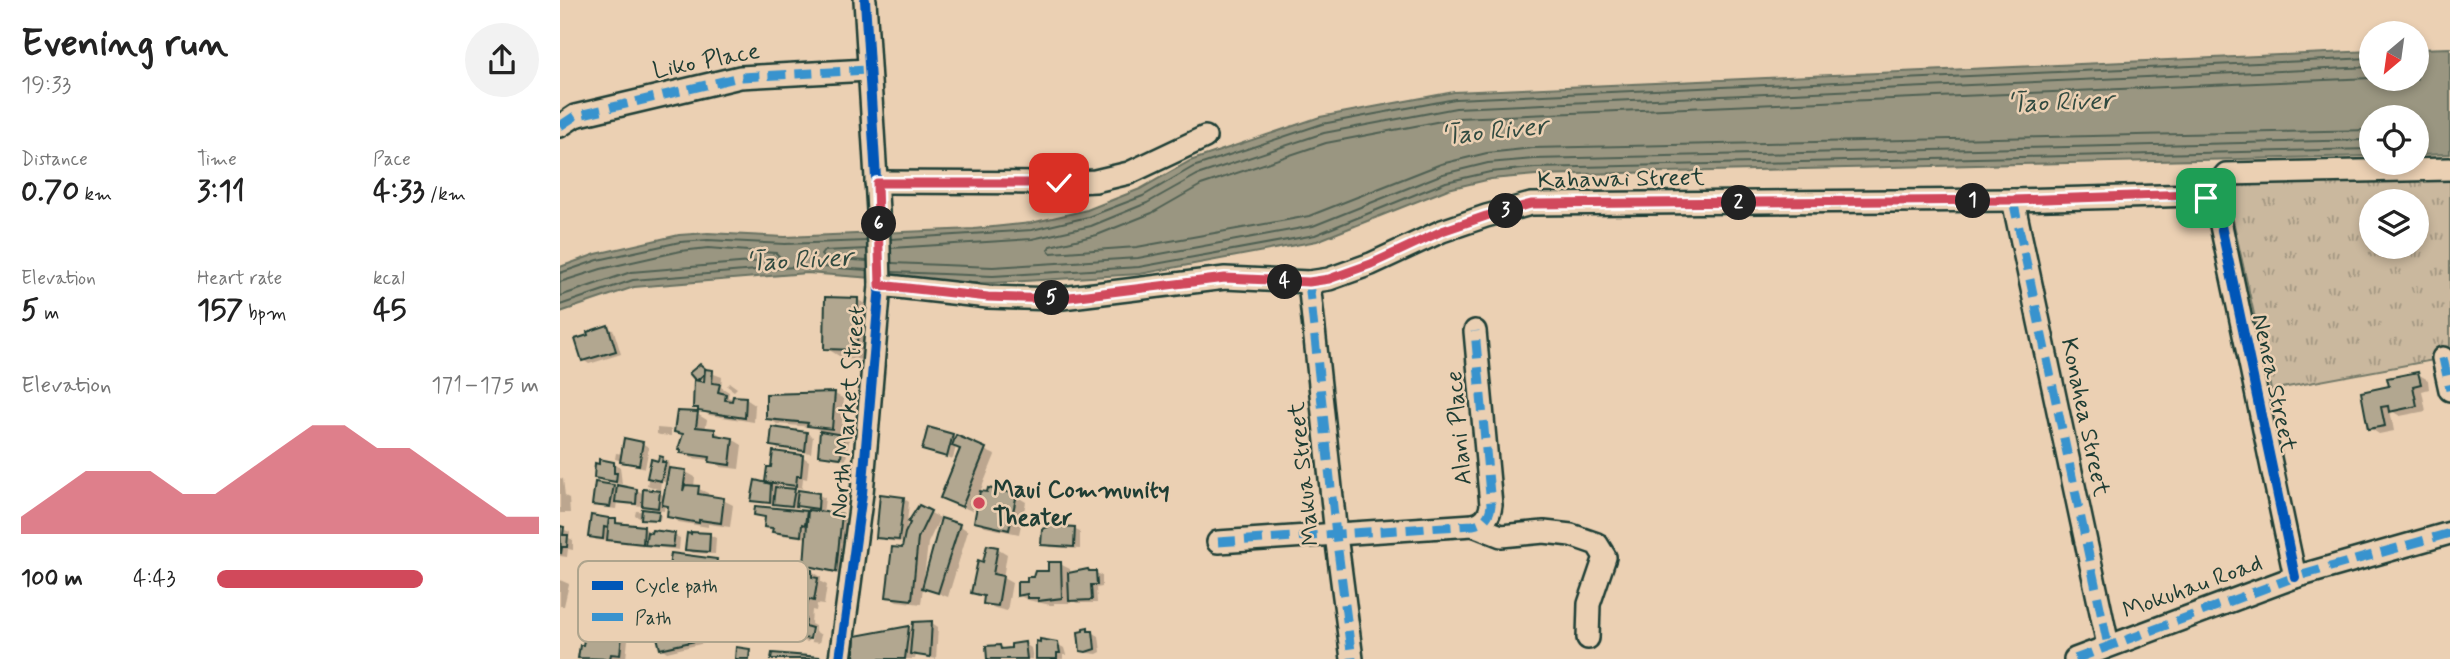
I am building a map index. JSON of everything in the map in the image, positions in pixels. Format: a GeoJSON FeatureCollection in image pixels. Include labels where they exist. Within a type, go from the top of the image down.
{"type":"FeatureCollection","features":[{"type":"Feature","properties":{"kind":"street","name":"North Market Street"},"geometry":{"type":"LineString","coordinates":[[840,659],[862,493],[880,285],[877,183],[865,0]]}},
{"type":"Feature","properties":{"kind":"street","name":"Liko Place"},"geometry":{"type":"LineString","coordinates":[[560,126],[575,116],[740,77],[868,70]]}},
{"type":"Feature","properties":{"kind":"street"},"geometry":{"type":"LineString","coordinates":[[877,183],[1096,181],[1129,173],[1205,137]]}},
{"type":"Feature","properties":{"kind":"street"},"geometry":{"type":"LineString","coordinates":[[2208,199],[2226,174],[2450,169]]}},
{"type":"Feature","properties":{"kind":"street","name":"Kahawai Street"},"geometry":{"type":"LineString","coordinates":[[880,285],[988,297],[1054,299],[1225,278],[1309,282],[1329,279],[1371,264],[1442,231],[1531,204],[2013,200],[2191,194],[2208,199]]}},
{"type":"Feature","properties":{"kind":"street","name":"Nenea Street"},"geometry":{"type":"LineString","coordinates":[[2208,199],[2219,216],[2295,577]]}},
{"type":"Feature","properties":{"kind":"street","name":"Konahea Street"},"geometry":{"type":"LineString","coordinates":[[2013,200],[2108,645]]}},
{"type":"Feature","properties":{"kind":"street","name":"Makua Street"},"geometry":{"type":"LineString","coordinates":[[1309,282],[1352,659]]}},
{"type":"Feature","properties":{"kind":"street","name":"Alani Place"},"geometry":{"type":"LineString","coordinates":[[1475,331],[1491,505],[1489,514],[1479,522]]}},
{"type":"Feature","properties":{"kind":"street"},"geometry":{"type":"LineString","coordinates":[[2443,358],[2450,390]]}},
{"type":"Feature","properties":{"kind":"street"},"geometry":{"type":"LineString","coordinates":[[1218,542],[1479,522],[1501,536],[1571,535],[1597,544],[1605,557],[1589,604],[1588,638]]}},
{"type":"Feature","properties":{"kind":"street","name":"Mokuhau Road"},"geometry":{"type":"LineString","coordinates":[[2075,659],[2295,577],[2450,533]]}},
{"type":"Feature","properties":{"kind":"green space"},"geometry":{"type":"Polygon","coordinates":[[[2450,175],[2450,357],[2271,390],[2224,180],[2450,175]]]}},
{"type":"Feature","properties":{"kind":"water","name":"ʻĪao River"},"geometry":{"type":"Polygon","coordinates":[[[2450,48],[2450,154],[2429,155],[2429,105],[2359,105],[2359,156],[1536,175],[1491,179],[1448,189],[1317,241],[1140,274],[993,283],[925,282],[807,273],[634,287],[560,312],[560,267],[596,254],[679,235],[708,233],[785,237],[974,229],[1031,223],[1087,210],[1140,189],[1190,161],[1320,117],[1454,92],[2359,52],[2359,91],[2429,91],[2429,49],[2450,48]]]}},
{"type":"Feature","properties":{"kind":"building"},"geometry":{"type":"Polygon","coordinates":[[[825,297],[858,298],[857,350],[824,349],[825,297]]]}},
{"type":"Feature","properties":{"kind":"building"},"geometry":{"type":"Polygon","coordinates":[[[608,325],[616,351],[582,361],[575,339],[608,325]]]}},
{"type":"Feature","properties":{"kind":"building"},"geometry":{"type":"Polygon","coordinates":[[[700,364],[708,371],[696,381],[689,373],[700,364]]]}},
{"type":"Feature","properties":{"kind":"building"},"geometry":{"type":"Polygon","coordinates":[[[705,369],[713,370],[712,383],[720,384],[718,392],[726,394],[725,400],[732,401],[733,396],[746,397],[745,418],[693,408],[694,380],[704,382],[705,369]]]}},
{"type":"Feature","properties":{"kind":"building"},"geometry":{"type":"Polygon","coordinates":[[[2418,372],[2421,384],[2413,386],[2417,406],[2389,412],[2388,406],[2381,407],[2385,426],[2368,429],[2361,392],[2389,386],[2387,378],[2418,372]]]}},
{"type":"Feature","properties":{"kind":"building"},"geometry":{"type":"Polygon","coordinates":[[[835,392],[832,429],[807,426],[808,423],[766,419],[766,394],[835,392]]]}},
{"type":"Feature","properties":{"kind":"building"},"geometry":{"type":"Polygon","coordinates":[[[677,411],[698,412],[696,427],[715,429],[715,435],[733,438],[730,465],[709,462],[710,457],[680,453],[681,450],[678,449],[683,434],[674,432],[677,411]]]}},
{"type":"Feature","properties":{"kind":"building"},"geometry":{"type":"Polygon","coordinates":[[[772,427],[807,432],[805,451],[770,446],[772,427]]]}},
{"type":"Feature","properties":{"kind":"building"},"geometry":{"type":"Polygon","coordinates":[[[928,427],[953,434],[947,457],[922,450],[928,427]]]}},
{"type":"Feature","properties":{"kind":"building"},"geometry":{"type":"Polygon","coordinates":[[[820,431],[843,435],[841,458],[818,455],[820,431]]]}},
{"type":"Feature","properties":{"kind":"building"},"geometry":{"type":"Polygon","coordinates":[[[956,435],[986,448],[962,507],[940,498],[960,449],[952,446],[956,435]]]}},
{"type":"Feature","properties":{"kind":"building"},"geometry":{"type":"Polygon","coordinates":[[[624,438],[643,442],[639,465],[620,462],[624,438]]]}},
{"type":"Feature","properties":{"kind":"building"},"geometry":{"type":"Polygon","coordinates":[[[773,451],[803,455],[801,476],[797,476],[796,486],[765,482],[773,451]]]}},
{"type":"Feature","properties":{"kind":"building"},"geometry":{"type":"Polygon","coordinates":[[[659,456],[663,457],[662,462],[666,462],[661,481],[647,478],[651,459],[658,461],[659,456]]]}},
{"type":"Feature","properties":{"kind":"building"},"geometry":{"type":"Polygon","coordinates":[[[599,459],[614,462],[616,482],[594,478],[595,463],[599,464],[599,459]]]}},
{"type":"Feature","properties":{"kind":"building"},"geometry":{"type":"Polygon","coordinates":[[[669,468],[686,470],[683,491],[685,485],[699,486],[698,494],[724,498],[721,523],[699,520],[699,523],[667,517],[668,506],[662,505],[669,468]]]}},
{"type":"Feature","properties":{"kind":"building"},"geometry":{"type":"Polygon","coordinates":[[[755,480],[771,484],[770,503],[751,501],[755,480]]]}},
{"type":"Feature","properties":{"kind":"building"},"geometry":{"type":"Polygon","coordinates":[[[595,482],[614,485],[610,507],[592,505],[595,482]]]}},
{"type":"Feature","properties":{"kind":"building"},"geometry":{"type":"Polygon","coordinates":[[[617,485],[637,489],[636,504],[615,502],[617,485]]]}},
{"type":"Feature","properties":{"kind":"building"},"geometry":{"type":"Polygon","coordinates":[[[775,487],[795,489],[792,506],[773,504],[775,487]]]}},
{"type":"Feature","properties":{"kind":"building"},"geometry":{"type":"Polygon","coordinates":[[[988,488],[1017,494],[1009,530],[974,522],[980,491],[987,492],[988,488]]]}},
{"type":"Feature","properties":{"kind":"building"},"geometry":{"type":"Polygon","coordinates":[[[643,489],[660,491],[658,508],[642,506],[643,489]]]}},
{"type":"Feature","properties":{"kind":"building"},"geometry":{"type":"Polygon","coordinates":[[[798,490],[819,493],[818,509],[796,506],[798,490]]]}},
{"type":"Feature","properties":{"kind":"building"},"geometry":{"type":"Polygon","coordinates":[[[880,494],[904,497],[899,540],[876,538],[880,494]]]}},
{"type":"Feature","properties":{"kind":"building"},"geometry":{"type":"Polygon","coordinates":[[[919,505],[931,511],[918,538],[912,600],[886,597],[892,547],[902,548],[910,523],[908,522],[919,505]]]}},
{"type":"Feature","properties":{"kind":"building"},"geometry":{"type":"Polygon","coordinates":[[[755,506],[807,511],[801,536],[772,532],[773,528],[764,527],[765,517],[754,515],[755,506]]]}},
{"type":"Feature","properties":{"kind":"building"},"geometry":{"type":"Polygon","coordinates":[[[642,509],[659,511],[658,520],[641,519],[642,509]]]}},
{"type":"Feature","properties":{"kind":"building"},"geometry":{"type":"Polygon","coordinates":[[[808,510],[842,514],[836,572],[808,566],[808,561],[804,561],[808,510]]]}},
{"type":"Feature","properties":{"kind":"building"},"geometry":{"type":"Polygon","coordinates":[[[591,515],[609,518],[608,528],[604,527],[603,539],[588,537],[591,515]]]}},
{"type":"Feature","properties":{"kind":"building"},"geometry":{"type":"Polygon","coordinates":[[[941,518],[960,524],[938,593],[922,588],[941,518]]]}},
{"type":"Feature","properties":{"kind":"building"},"geometry":{"type":"Polygon","coordinates":[[[609,519],[616,519],[616,523],[644,526],[643,544],[607,540],[609,519]]]}},
{"type":"Feature","properties":{"kind":"building"},"geometry":{"type":"Polygon","coordinates":[[[1051,521],[1062,522],[1061,526],[1075,527],[1074,547],[1041,545],[1042,529],[1048,527],[1051,521]]]}},
{"type":"Feature","properties":{"kind":"building"},"geometry":{"type":"Polygon","coordinates":[[[560,526],[564,527],[563,535],[568,535],[567,547],[562,547],[561,554],[560,526]]]}},
{"type":"Feature","properties":{"kind":"building"},"geometry":{"type":"Polygon","coordinates":[[[652,530],[675,533],[673,547],[645,545],[647,532],[651,533],[652,530]]]}},
{"type":"Feature","properties":{"kind":"building"},"geometry":{"type":"Polygon","coordinates":[[[687,533],[710,533],[709,552],[685,550],[687,533]]]}},
{"type":"Feature","properties":{"kind":"building"},"geometry":{"type":"Polygon","coordinates":[[[987,545],[998,547],[993,574],[1003,576],[998,606],[983,604],[984,596],[971,593],[978,560],[983,562],[987,545]]]}},
{"type":"Feature","properties":{"kind":"building"},"geometry":{"type":"Polygon","coordinates":[[[671,553],[717,559],[717,561],[670,561],[671,553]]]}},
{"type":"Feature","properties":{"kind":"building"},"geometry":{"type":"Polygon","coordinates":[[[1048,562],[1061,562],[1062,598],[1038,601],[1038,598],[1027,598],[1027,594],[1017,596],[1017,582],[1027,582],[1027,577],[1033,577],[1035,571],[1048,571],[1048,562]]]}},
{"type":"Feature","properties":{"kind":"building"},"geometry":{"type":"Polygon","coordinates":[[[808,569],[812,570],[812,577],[818,578],[814,601],[808,599],[808,569]]]}},
{"type":"Feature","properties":{"kind":"building"},"geometry":{"type":"Polygon","coordinates":[[[1088,569],[1096,571],[1097,585],[1091,585],[1092,600],[1069,601],[1068,573],[1088,569]]]}},
{"type":"Feature","properties":{"kind":"building"},"geometry":{"type":"Polygon","coordinates":[[[932,621],[930,657],[910,654],[913,622],[932,621]]]}},
{"type":"Feature","properties":{"kind":"building"},"geometry":{"type":"Polygon","coordinates":[[[909,626],[905,659],[854,659],[855,636],[909,626]]]}},
{"type":"Feature","properties":{"kind":"building"},"geometry":{"type":"Polygon","coordinates":[[[808,627],[812,628],[808,639],[808,627]]]}},
{"type":"Feature","properties":{"kind":"building"},"geometry":{"type":"Polygon","coordinates":[[[1088,627],[1088,631],[1093,631],[1095,649],[1080,651],[1078,632],[1088,627]]]}},
{"type":"Feature","properties":{"kind":"building"},"geometry":{"type":"Polygon","coordinates":[[[1040,639],[1058,642],[1060,653],[1057,653],[1057,659],[1036,659],[1036,641],[1040,642],[1040,639]]]}},
{"type":"Feature","properties":{"kind":"building"},"geometry":{"type":"Polygon","coordinates":[[[584,642],[621,642],[620,655],[611,654],[610,659],[578,658],[580,645],[584,642]]]}},
{"type":"Feature","properties":{"kind":"building"},"geometry":{"type":"Polygon","coordinates":[[[658,642],[691,642],[660,649],[658,642]]]}},
{"type":"Feature","properties":{"kind":"building"},"geometry":{"type":"Polygon","coordinates":[[[1025,642],[1027,659],[987,659],[986,646],[1000,645],[1001,649],[1011,648],[1011,644],[1025,642]]]}},
{"type":"Feature","properties":{"kind":"building"},"geometry":{"type":"Polygon","coordinates":[[[736,647],[750,649],[749,659],[735,659],[736,647]]]}},
{"type":"Feature","properties":{"kind":"building"},"geometry":{"type":"Polygon","coordinates":[[[772,653],[820,657],[820,659],[771,659],[772,653]]]}},
{"type":"Feature","properties":{"kind":"marked path"},"geometry":{"type":"LineString","coordinates":[[560,126],[575,116],[740,77],[868,70]]}},
{"type":"Feature","properties":{"kind":"marked path"},"geometry":{"type":"LineString","coordinates":[[2013,200],[2108,645]]}},
{"type":"Feature","properties":{"kind":"marked path"},"geometry":{"type":"LineString","coordinates":[[1309,282],[1352,659]]}},
{"type":"Feature","properties":{"kind":"marked path"},"geometry":{"type":"LineString","coordinates":[[1218,542],[1473,525],[1483,521],[1488,516],[1491,505],[1475,331]]}},
{"type":"Feature","properties":{"kind":"marked path"},"geometry":{"type":"LineString","coordinates":[[2443,358],[2450,390]]}},
{"type":"Feature","properties":{"kind":"marked path"},"geometry":{"type":"LineString","coordinates":[[2075,659],[2295,577],[2450,533]]}},
{"type":"Feature","properties":{"kind":"cycle path"},"geometry":{"type":"LineString","coordinates":[[840,659],[862,493],[880,285],[865,0]]}},
{"type":"Feature","properties":{"kind":"cycle path"},"geometry":{"type":"LineString","coordinates":[[880,285],[988,297],[1054,299],[1225,278],[1309,282],[1329,279],[1371,264],[1442,231],[1531,204],[2013,200],[2197,195],[2211,203],[2219,216],[2295,577]]}},
{"type":"Feature","properties":{"kind":"place","name":"Maui Community Theater"},"geometry":{"type":"Point","coordinates":[979,503]}},
{"type":"Feature","properties":{"kind":"route"},"geometry":{"type":"LineString","coordinates":[[1059,183],[877,183],[880,285],[988,297],[1054,299],[1225,278],[1309,282],[1329,279],[1371,264],[1442,231],[1531,204],[2013,200],[2191,194],[2206,198]]}}]}
